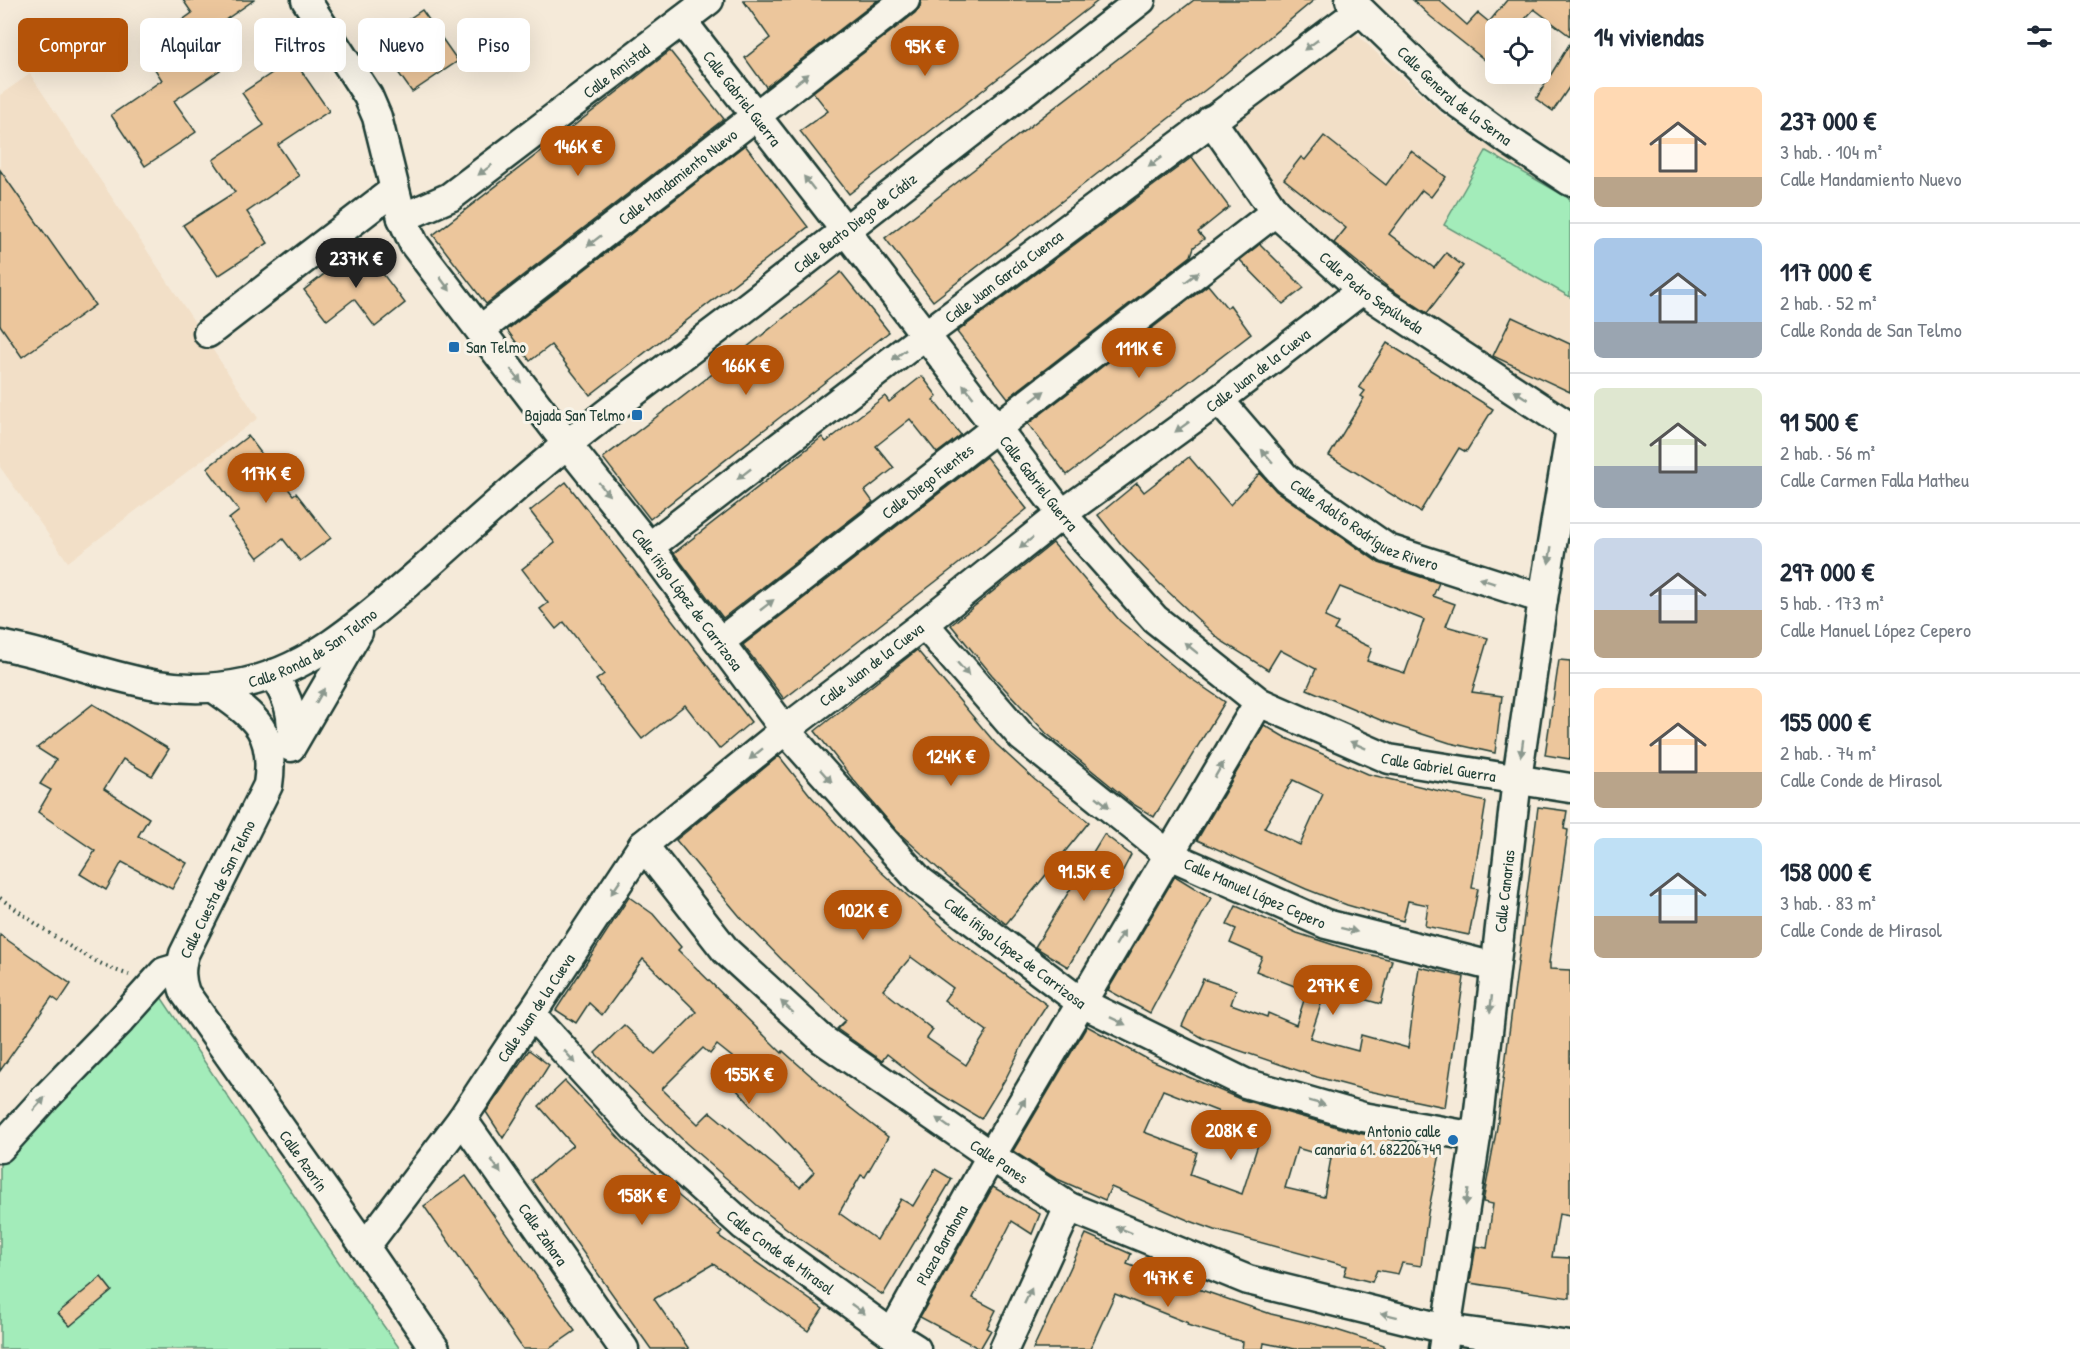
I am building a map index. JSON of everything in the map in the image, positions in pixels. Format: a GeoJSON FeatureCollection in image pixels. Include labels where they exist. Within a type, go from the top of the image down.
{"type":"FeatureCollection","features":[{"type":"Feature","properties":{"kind":"street"},"geometry":{"type":"LineString","coordinates":[[306,0],[368,96],[377,117],[402,218],[414,244],[567,444]]}},
{"type":"Feature","properties":{"kind":"street","name":"Calle Amistad"},"geometry":{"type":"LineString","coordinates":[[402,218],[450,197],[709,0]]}},
{"type":"Feature","properties":{"kind":"street","name":"Calle Mandamiento Nuevo"},"geometry":{"type":"LineString","coordinates":[[480,330],[905,0]]}},
{"type":"Feature","properties":{"kind":"street","name":"Calle Beato Diego de Cádiz"},"geometry":{"type":"LineString","coordinates":[[567,444],[1141,0]]}},
{"type":"Feature","properties":{"kind":"street","name":"Calle Juan García Cuenca"},"geometry":{"type":"LineString","coordinates":[[650,547],[1210,120],[1354,5]]}},
{"type":"Feature","properties":{"kind":"street","name":"Calle General de la Serna"},"geometry":{"type":"LineString","coordinates":[[1354,5],[1450,98],[1568,176]]}},
{"type":"Feature","properties":{"kind":"street","name":"Calle Gabriel Guerra"},"geometry":{"type":"LineString","coordinates":[[682,21],[845,229],[924,336],[1062,514],[1155,619],[1259,702],[1389,759],[1570,788]]}},
{"type":"Feature","properties":{"kind":"street","name":"Calle Pedro Sepúlveda"},"geometry":{"type":"LineString","coordinates":[[1210,120],[1275,212],[1362,290],[1570,427]]}},
{"type":"Feature","properties":{"kind":"street"},"geometry":{"type":"LineString","coordinates":[[208,333],[394,190]]}},
{"type":"Feature","properties":{"kind":"street","name":"Calle Diego Fuentes"},"geometry":{"type":"LineString","coordinates":[[721,641],[1275,212]]}},
{"type":"Feature","properties":{"kind":"street","name":"Calle Juan de la Cueva"},"geometry":{"type":"LineString","coordinates":[[365,1247],[462,1119],[643,845],[785,730],[924,624],[1062,514],[1219,400],[1362,290]]}},
{"type":"Feature","properties":{"kind":"street","name":"Calle Adolfo Rodríguez Rivero"},"geometry":{"type":"LineString","coordinates":[[1219,400],[1286,478],[1388,549],[1543,599]]}},
{"type":"Feature","properties":{"kind":"street","name":"Calle Canarias"},"geometry":{"type":"LineString","coordinates":[[1444,1339],[1476,1137],[1517,779],[1570,435]]}},
{"type":"Feature","properties":{"kind":"street","name":"Calle íñigo López de Carrizosa"},"geometry":{"type":"LineString","coordinates":[[567,444],[650,547],[785,730],[920,881],[1082,1003],[1245,1083],[1363,1116],[1476,1137]]}},
{"type":"Feature","properties":{"kind":"street","name":"Calle Ronda de San Telmo"},"geometry":{"type":"LineString","coordinates":[[0,645],[141,683],[164,687],[214,688],[245,683],[273,674],[331,645],[367,618],[567,444]]}},
{"type":"Feature","properties":{"kind":"street"},"geometry":{"type":"LineString","coordinates":[[268,785],[281,768],[349,644],[367,618]]}},
{"type":"Feature","properties":{"kind":"street","name":"Calle Manuel López Cepero"},"geometry":{"type":"LineString","coordinates":[[924,624],[1022,737],[1169,855],[1326,924],[1495,967]]}},
{"type":"Feature","properties":{"kind":"street"},"geometry":{"type":"LineString","coordinates":[[273,674],[291,708],[293,725],[291,747]]}},
{"type":"Feature","properties":{"kind":"street"},"geometry":{"type":"LineString","coordinates":[[261,728],[261,712],[273,674]]}},
{"type":"Feature","properties":{"kind":"street","name":"Calle Cuesta de San Telmo"},"geometry":{"type":"LineString","coordinates":[[0,1148],[164,972],[181,967],[184,954],[268,785],[271,764],[268,744],[261,728],[247,711],[214,688]]}},
{"type":"Feature","properties":{"kind":"street","name":"Plaza Barahona"},"geometry":{"type":"LineString","coordinates":[[892,1334],[991,1156],[1259,702]]}},
{"type":"Feature","properties":{"kind":"street","name":"Calle Panes"},"geometry":{"type":"LineString","coordinates":[[643,845],[726,951],[823,1040],[1069,1207],[1248,1280],[1444,1339],[1570,1346]]}},
{"type":"Feature","properties":{"kind":"street","name":"Calle Azorín"},"geometry":{"type":"LineString","coordinates":[[181,967],[181,981],[185,993],[435,1349]]}},
{"type":"Feature","properties":{"kind":"street","name":"Calle Conde de Mirasol"},"geometry":{"type":"LineString","coordinates":[[531,1014],[634,1127],[736,1219],[892,1334],[916,1349]]}},
{"type":"Feature","properties":{"kind":"street","name":"Calle Zahara"},"geometry":{"type":"LineString","coordinates":[[462,1119],[624,1349]]}},
{"type":"Feature","properties":{"kind":"street"},"geometry":{"type":"LineString","coordinates":[[1004,1349],[1069,1207]]}},
{"type":"Feature","properties":{"kind":"path"},"geometry":{"type":"LineString","coordinates":[[0,898],[66,944],[101,964],[132,976],[150,988]]}},
{"type":"Feature","properties":{"kind":"shaded area"},"geometry":{"type":"Polygon","coordinates":[[[1352,30],[1442,114],[1570,198],[1570,410],[1422,315],[1332,246],[1278,190],[1233,125],[1352,30]]]}},
{"type":"Feature","properties":{"kind":"shaded area"},"geometry":{"type":"Polygon","coordinates":[[[30,74],[258,418],[68,562],[0,467],[0,95],[30,74]]]}},
{"type":"Feature","properties":{"kind":"green space"},"geometry":{"type":"Polygon","coordinates":[[[1486,151],[1570,199],[1570,297],[1444,225],[1486,151]]]}},
{"type":"Feature","properties":{"kind":"green space"},"geometry":{"type":"Polygon","coordinates":[[[159,994],[344,1270],[400,1349],[0,1349],[0,1164],[159,994]]]}},
{"type":"Feature","properties":{"kind":"building"},"geometry":{"type":"Polygon","coordinates":[[[183,0],[254,0],[228,18],[185,18],[192,13],[183,0]]]}},
{"type":"Feature","properties":{"kind":"building"},"geometry":{"type":"Polygon","coordinates":[[[743,0],[878,0],[766,87],[745,58],[770,38],[743,0]]]}},
{"type":"Feature","properties":{"kind":"building"},"geometry":{"type":"Polygon","coordinates":[[[921,0],[1099,0],[849,194],[800,131],[828,111],[813,92],[915,13],[920,7],[921,0]]]}},
{"type":"Feature","properties":{"kind":"building"},"geometry":{"type":"Polygon","coordinates":[[[1194,0],[1314,0],[1213,84],[933,301],[885,238],[1194,0]]]}},
{"type":"Feature","properties":{"kind":"building"},"geometry":{"type":"Polygon","coordinates":[[[1413,0],[1439,0],[1467,25],[1478,13],[1485,19],[1485,60],[1413,0]]]}},
{"type":"Feature","properties":{"kind":"building"},"geometry":{"type":"Polygon","coordinates":[[[1507,0],[1570,0],[1570,36],[1551,22],[1551,18],[1546,18],[1534,9],[1526,18],[1492,18],[1507,0]]]}},
{"type":"Feature","properties":{"kind":"building"},"geometry":{"type":"Polygon","coordinates":[[[422,10],[428,18],[410,18],[422,10]]]}},
{"type":"Feature","properties":{"kind":"building"},"geometry":{"type":"Polygon","coordinates":[[[445,43],[457,60],[445,70],[445,43]]]}},
{"type":"Feature","properties":{"kind":"building"},"geometry":{"type":"Polygon","coordinates":[[[1570,43],[1570,86],[1553,111],[1536,99],[1545,84],[1551,84],[1551,74],[1570,43]]]}},
{"type":"Feature","properties":{"kind":"building"},"geometry":{"type":"Polygon","coordinates":[[[670,51],[724,119],[486,304],[433,235],[670,51]]]}},
{"type":"Feature","properties":{"kind":"building"},"geometry":{"type":"Polygon","coordinates":[[[157,72],[217,72],[174,101],[196,132],[145,166],[111,115],[162,80],[157,72]]]}},
{"type":"Feature","properties":{"kind":"building"},"geometry":{"type":"Polygon","coordinates":[[[274,72],[302,72],[329,111],[278,145],[299,176],[247,212],[268,243],[218,276],[183,225],[235,192],[213,160],[264,125],[242,93],[274,72]]]}},
{"type":"Feature","properties":{"kind":"building"},"geometry":{"type":"Polygon","coordinates":[[[398,72],[442,72],[412,92],[398,72]]]}},
{"type":"Feature","properties":{"kind":"building"},"geometry":{"type":"Polygon","coordinates":[[[1324,136],[1386,185],[1411,151],[1446,177],[1431,197],[1422,190],[1389,234],[1434,268],[1446,253],[1463,266],[1427,313],[1389,288],[1334,243],[1346,228],[1284,179],[1301,157],[1305,160],[1324,136]]]}},
{"type":"Feature","properties":{"kind":"building"},"geometry":{"type":"Polygon","coordinates":[[[745,145],[808,227],[590,395],[551,345],[530,361],[507,330],[745,145]]]}},
{"type":"Feature","properties":{"kind":"building"},"geometry":{"type":"Polygon","coordinates":[[[1192,157],[1229,207],[1198,232],[1204,239],[1194,247],[1191,256],[1008,398],[957,332],[1192,157]]]}},
{"type":"Feature","properties":{"kind":"building"},"geometry":{"type":"Polygon","coordinates":[[[0,170],[95,305],[22,357],[0,325],[0,170]]]}},
{"type":"Feature","properties":{"kind":"building"},"geometry":{"type":"Polygon","coordinates":[[[1260,244],[1304,288],[1283,304],[1240,260],[1260,244]]]}},
{"type":"Feature","properties":{"kind":"building"},"geometry":{"type":"Polygon","coordinates":[[[361,245],[405,303],[375,327],[354,299],[327,320],[304,290],[361,245]]]}},
{"type":"Feature","properties":{"kind":"building"},"geometry":{"type":"Polygon","coordinates":[[[841,272],[889,332],[650,519],[603,458],[841,272]]]}},
{"type":"Feature","properties":{"kind":"building"},"geometry":{"type":"Polygon","coordinates":[[[1208,285],[1227,308],[1230,305],[1251,334],[1067,475],[1028,424],[1208,285]]]}},
{"type":"Feature","properties":{"kind":"building"},"geometry":{"type":"Polygon","coordinates":[[[1512,317],[1570,344],[1570,392],[1493,356],[1512,317]]]}},
{"type":"Feature","properties":{"kind":"building"},"geometry":{"type":"Polygon","coordinates":[[[1387,343],[1493,409],[1466,452],[1459,448],[1420,512],[1329,456],[1364,398],[1361,396],[1365,391],[1359,387],[1387,343]]]}},
{"type":"Feature","properties":{"kind":"building"},"geometry":{"type":"Polygon","coordinates":[[[922,376],[937,396],[933,400],[961,435],[937,453],[910,419],[876,446],[894,468],[865,491],[873,502],[723,618],[674,553],[822,437],[826,442],[885,396],[889,402],[922,376]]]}},
{"type":"Feature","properties":{"kind":"building"},"geometry":{"type":"Polygon","coordinates":[[[248,436],[293,495],[296,493],[331,538],[300,561],[283,539],[258,558],[229,519],[239,511],[207,468],[248,436]]]}},
{"type":"Feature","properties":{"kind":"building"},"geometry":{"type":"Polygon","coordinates":[[[986,457],[1027,509],[784,699],[743,645],[986,457]]]}},
{"type":"Feature","properties":{"kind":"building"},"geometry":{"type":"Polygon","coordinates":[[[1189,457],[1230,505],[1260,473],[1276,491],[1379,563],[1439,583],[1433,596],[1455,604],[1446,626],[1488,638],[1472,692],[1502,696],[1495,753],[1450,743],[1385,722],[1307,689],[1316,669],[1280,650],[1268,670],[1220,640],[1161,585],[1121,544],[1098,515],[1137,483],[1144,492],[1189,457]],[[1340,587],[1325,617],[1338,623],[1334,630],[1372,648],[1367,661],[1405,673],[1424,620],[1340,587]]]}},
{"type":"Feature","properties":{"kind":"building"},"geometry":{"type":"Polygon","coordinates":[[[566,482],[751,722],[719,749],[685,705],[642,739],[596,680],[604,674],[564,622],[556,629],[540,609],[548,603],[522,569],[555,543],[530,511],[566,482]]]}},
{"type":"Feature","properties":{"kind":"building"},"geometry":{"type":"Polygon","coordinates":[[[1053,543],[1120,621],[1177,669],[1225,702],[1154,817],[1133,804],[1046,733],[992,675],[951,625],[1053,543]]]}},
{"type":"Feature","properties":{"kind":"building"},"geometry":{"type":"Polygon","coordinates":[[[917,650],[996,744],[1035,780],[1089,822],[1006,924],[945,875],[897,831],[815,731],[917,650]]]}},
{"type":"Feature","properties":{"kind":"building"},"geometry":{"type":"Polygon","coordinates":[[[1559,660],[1570,661],[1570,759],[1545,755],[1559,660]]]}},
{"type":"Feature","properties":{"kind":"building"},"geometry":{"type":"Polygon","coordinates":[[[93,704],[169,749],[152,776],[123,759],[104,789],[149,818],[138,836],[187,863],[172,889],[122,862],[106,890],[80,874],[95,851],[38,812],[51,790],[40,784],[56,760],[37,748],[93,704]]]}},
{"type":"Feature","properties":{"kind":"building"},"geometry":{"type":"Polygon","coordinates":[[[1264,725],[1286,738],[1368,774],[1486,802],[1472,888],[1478,889],[1469,935],[1425,926],[1428,905],[1408,901],[1403,921],[1347,905],[1306,889],[1197,840],[1264,725]],[[1293,780],[1264,828],[1300,845],[1323,794],[1293,780]]]}},
{"type":"Feature","properties":{"kind":"building"},"geometry":{"type":"Polygon","coordinates":[[[779,756],[810,795],[880,871],[956,939],[1047,1005],[981,1119],[930,1088],[887,1054],[882,1061],[837,1029],[846,1020],[742,919],[676,840],[779,756]],[[911,957],[883,990],[933,1030],[927,1038],[966,1065],[987,1031],[944,1000],[953,988],[911,957]]]}},
{"type":"Feature","properties":{"kind":"building"},"geometry":{"type":"Polygon","coordinates":[[[1538,807],[1567,811],[1564,829],[1568,830],[1549,963],[1550,969],[1570,970],[1570,1216],[1559,1214],[1552,1257],[1570,1258],[1570,1298],[1470,1283],[1476,1246],[1487,1248],[1493,1204],[1483,1202],[1497,1127],[1538,807]]]}},
{"type":"Feature","properties":{"kind":"building"},"geometry":{"type":"Polygon","coordinates":[[[1104,834],[1131,855],[1068,967],[1035,947],[1104,834]]]}},
{"type":"Feature","properties":{"kind":"building"},"geometry":{"type":"Polygon","coordinates":[[[1175,876],[1211,898],[1150,1013],[1108,990],[1175,876]]]}},
{"type":"Feature","properties":{"kind":"building"},"geometry":{"type":"Polygon","coordinates":[[[629,897],[653,914],[681,947],[678,950],[782,1053],[783,1051],[826,1089],[888,1137],[865,1177],[861,1175],[839,1213],[877,1240],[901,1199],[913,1206],[935,1169],[952,1179],[883,1295],[800,1239],[758,1206],[686,1143],[595,1053],[624,1025],[655,1054],[697,1012],[643,959],[602,1015],[589,1003],[576,1023],[556,1010],[629,897]],[[717,1045],[710,1054],[703,1048],[662,1089],[698,1124],[710,1112],[800,1187],[814,1172],[734,1087],[747,1069],[717,1045]]]}},
{"type":"Feature","properties":{"kind":"building"},"geometry":{"type":"Polygon","coordinates":[[[1236,906],[1297,933],[1392,960],[1381,1004],[1363,999],[1369,978],[1333,968],[1310,1038],[1358,1051],[1361,1035],[1408,1048],[1419,967],[1464,977],[1445,1107],[1317,1077],[1203,1038],[1182,1026],[1203,979],[1236,990],[1231,1004],[1267,1017],[1268,1013],[1296,1025],[1307,991],[1256,971],[1262,957],[1230,943],[1236,929],[1227,925],[1236,906]]]}},
{"type":"Feature","properties":{"kind":"building"},"geometry":{"type":"Polygon","coordinates":[[[0,935],[71,984],[59,1002],[52,997],[0,1071],[0,935]]]}},
{"type":"Feature","properties":{"kind":"building"},"geometry":{"type":"Polygon","coordinates":[[[1087,1026],[1149,1060],[1240,1099],[1358,1133],[1441,1149],[1428,1213],[1421,1266],[1402,1263],[1398,1274],[1377,1270],[1372,1282],[1344,1275],[1347,1266],[1215,1230],[1111,1187],[1105,1200],[1055,1178],[1013,1151],[1087,1026]],[[1163,1090],[1144,1132],[1197,1152],[1190,1175],[1242,1194],[1263,1129],[1163,1090]],[[1297,1148],[1285,1188],[1324,1197],[1331,1158],[1297,1148]]]}},
{"type":"Feature","properties":{"kind":"building"},"geometry":{"type":"Polygon","coordinates":[[[529,1050],[549,1065],[503,1138],[486,1112],[529,1050]]]}},
{"type":"Feature","properties":{"kind":"building"},"geometry":{"type":"Polygon","coordinates":[[[565,1081],[630,1150],[680,1197],[722,1232],[719,1236],[823,1309],[808,1331],[713,1264],[654,1299],[689,1349],[651,1349],[532,1180],[573,1145],[539,1106],[565,1081]]]}},
{"type":"Feature","properties":{"kind":"building"},"geometry":{"type":"Polygon","coordinates":[[[466,1176],[575,1331],[549,1349],[523,1349],[424,1206],[466,1176]]]}},
{"type":"Feature","properties":{"kind":"building"},"geometry":{"type":"Polygon","coordinates":[[[993,1187],[1040,1214],[1032,1234],[1012,1221],[973,1298],[996,1310],[987,1328],[991,1330],[980,1349],[920,1317],[993,1187]]]}},
{"type":"Feature","properties":{"kind":"building"},"geometry":{"type":"Polygon","coordinates":[[[1086,1234],[1131,1254],[1127,1264],[1271,1314],[1327,1327],[1384,1345],[1384,1349],[1295,1349],[1264,1343],[1263,1349],[1242,1349],[1243,1342],[1187,1325],[1188,1323],[1115,1294],[1090,1349],[1033,1349],[1086,1234]]]}},
{"type":"Feature","properties":{"kind":"building"},"geometry":{"type":"Polygon","coordinates":[[[101,1277],[112,1291],[70,1326],[58,1313],[101,1277]]]}},
{"type":"Feature","properties":{"kind":"place","name":"San Telmo"},"geometry":{"type":"Point","coordinates":[454,347]}},
{"type":"Feature","properties":{"kind":"place","name":"Bajada San Telmo"},"geometry":{"type":"Point","coordinates":[637,415]}},
{"type":"Feature","properties":{"kind":"place","name":"Antonio calle canaria 61. 682206749"},"geometry":{"type":"Point","coordinates":[1453,1140]}}]}
